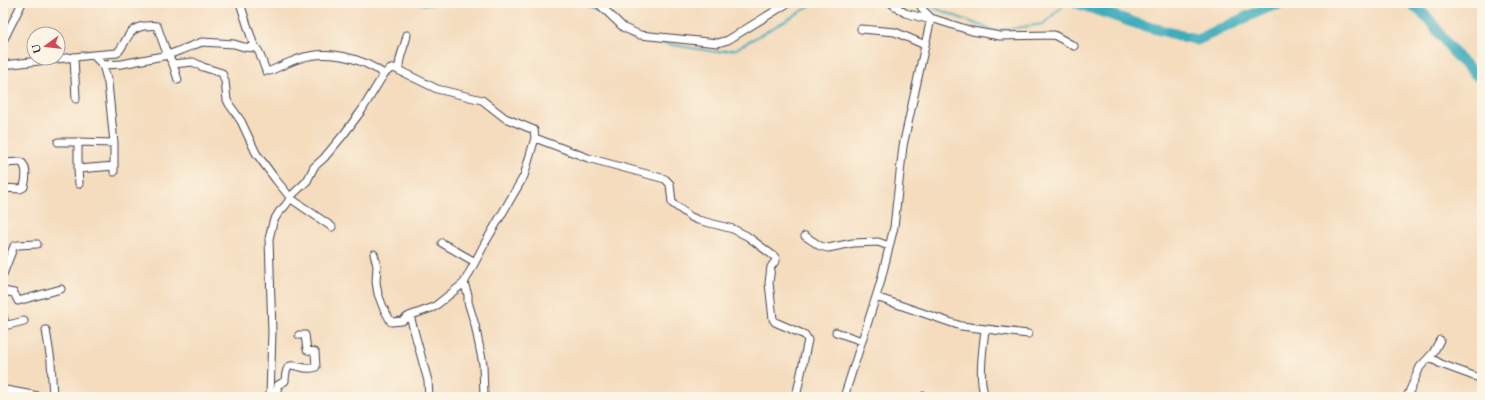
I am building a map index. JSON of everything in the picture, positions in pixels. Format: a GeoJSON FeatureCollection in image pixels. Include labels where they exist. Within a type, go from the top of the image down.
{"type":"FeatureCollection","features":[{"type":"Feature","properties":{"kind":"main road"},"geometry":{"type":"LineString","coordinates":[[3,391],[17,395],[35,397]]}},
{"type":"Feature","properties":{"kind":"street"},"geometry":{"type":"LineString","coordinates":[[3,41],[22,3]]}},
{"type":"Feature","properties":{"kind":"street"},"geometry":{"type":"LineString","coordinates":[[240,3],[255,48],[259,52],[264,69],[267,71],[298,59],[324,55],[358,60],[384,74]]}},
{"type":"Feature","properties":{"kind":"street"},"geometry":{"type":"LineString","coordinates":[[597,3],[624,28],[640,35],[718,43],[728,40],[788,3]]}},
{"type":"Feature","properties":{"kind":"street"},"geometry":{"type":"LineString","coordinates":[[891,3],[906,13],[972,31],[1000,36],[1049,34],[1074,46]]}},
{"type":"Feature","properties":{"kind":"street"},"geometry":{"type":"LineString","coordinates":[[919,4],[931,19]]}},
{"type":"Feature","properties":{"kind":"street"},"geometry":{"type":"LineString","coordinates":[[844,397],[876,297],[889,246],[898,197],[903,146],[931,19]]}},
{"type":"Feature","properties":{"kind":"street"},"geometry":{"type":"LineString","coordinates":[[3,65],[117,53],[134,29],[153,25],[159,28],[168,55],[174,64],[178,80]]}},
{"type":"Feature","properties":{"kind":"street"},"geometry":{"type":"LineString","coordinates":[[861,29],[895,32],[925,45]]}},
{"type":"Feature","properties":{"kind":"street"},"geometry":{"type":"LineString","coordinates":[[399,70],[399,57],[407,35]]}},
{"type":"Feature","properties":{"kind":"street"},"geometry":{"type":"LineString","coordinates":[[103,65],[122,64],[168,55],[202,42],[234,44],[255,48]]}},
{"type":"Feature","properties":{"kind":"street"},"geometry":{"type":"LineString","coordinates":[[78,169],[114,169],[114,143],[108,83],[103,65],[93,55]]}},
{"type":"Feature","properties":{"kind":"street"},"geometry":{"type":"LineString","coordinates":[[74,58],[76,99]]}},
{"type":"Feature","properties":{"kind":"street"},"geometry":{"type":"LineString","coordinates":[[174,64],[193,62],[204,68],[222,73],[229,104],[241,121],[263,162],[290,197],[332,227]]}},
{"type":"Feature","properties":{"kind":"street"},"geometry":{"type":"LineString","coordinates":[[270,397],[272,332],[269,239],[273,222],[290,197],[307,181],[314,166],[324,158],[353,122],[369,100],[384,74],[393,68],[437,90],[482,100],[505,118],[534,130],[535,138],[524,176],[464,283],[434,307],[393,323],[388,319],[378,294],[376,282],[377,266],[374,254]]}},
{"type":"Feature","properties":{"kind":"street"},"geometry":{"type":"LineString","coordinates":[[535,138],[588,158],[665,179],[670,184],[672,203],[691,217],[733,229],[757,243],[775,257],[776,260],[771,267],[769,283],[773,319],[775,322],[805,335],[808,340],[796,397]]}},
{"type":"Feature","properties":{"kind":"street"},"geometry":{"type":"LineString","coordinates":[[58,142],[114,143]]}},
{"type":"Feature","properties":{"kind":"street"},"geometry":{"type":"LineString","coordinates":[[78,142],[79,184]]}},
{"type":"Feature","properties":{"kind":"street"},"geometry":{"type":"LineString","coordinates":[[3,163],[21,162],[25,165],[26,169],[24,187],[20,189],[3,188]]}},
{"type":"Feature","properties":{"kind":"street"},"geometry":{"type":"LineString","coordinates":[[805,236],[820,246],[828,248],[853,242],[878,242],[889,246]]}},
{"type":"Feature","properties":{"kind":"street"},"geometry":{"type":"LineString","coordinates":[[442,243],[475,262]]}},
{"type":"Feature","properties":{"kind":"street"},"geometry":{"type":"LineString","coordinates":[[3,274],[14,246],[37,244]]}},
{"type":"Feature","properties":{"kind":"street"},"geometry":{"type":"LineString","coordinates":[[464,283],[483,364],[484,397]]}},
{"type":"Feature","properties":{"kind":"street"},"geometry":{"type":"LineString","coordinates":[[3,291],[14,293],[18,301],[61,289]]}},
{"type":"Feature","properties":{"kind":"street"},"geometry":{"type":"LineString","coordinates":[[876,297],[961,326],[1028,334]]}},
{"type":"Feature","properties":{"kind":"street"},"geometry":{"type":"LineString","coordinates":[[3,316],[5,323],[8,325],[24,321]]}},
{"type":"Feature","properties":{"kind":"street"},"geometry":{"type":"LineString","coordinates":[[410,316],[428,381],[429,397]]}},
{"type":"Feature","properties":{"kind":"street"},"geometry":{"type":"LineString","coordinates":[[985,329],[982,371],[983,392],[985,397]]}},
{"type":"Feature","properties":{"kind":"street"},"geometry":{"type":"LineString","coordinates":[[46,330],[51,361],[53,397]]}},
{"type":"Feature","properties":{"kind":"street"},"geometry":{"type":"LineString","coordinates":[[836,332],[862,341]]}},
{"type":"Feature","properties":{"kind":"street"},"geometry":{"type":"LineString","coordinates":[[276,397],[278,385],[285,381],[287,368],[290,366],[316,367],[315,352],[307,350],[305,335],[299,335]]}},
{"type":"Feature","properties":{"kind":"street"},"geometry":{"type":"LineString","coordinates":[[1407,397],[1420,367],[1436,348],[1440,340]]}},
{"type":"Feature","properties":{"kind":"street"},"geometry":{"type":"LineString","coordinates":[[1429,357],[1441,364],[1482,379]]}},
{"type":"Feature","properties":{"kind":"street"},"geometry":{"type":"LineString","coordinates":[[923,397],[927,397]]}},
{"type":"Feature","properties":{"kind":"waterway"},"geometry":{"type":"LineString","coordinates":[[416,3],[427,5],[449,3]]}},
{"type":"Feature","properties":{"kind":"waterway"},"geometry":{"type":"LineString","coordinates":[[581,3],[603,13],[622,34],[630,38],[716,52],[736,49],[816,3]]}},
{"type":"Feature","properties":{"kind":"waterway"},"geometry":{"type":"LineString","coordinates":[[905,3],[910,6],[913,3]]}},
{"type":"Feature","properties":{"kind":"waterway"},"geometry":{"type":"LineString","coordinates":[[928,3],[937,9],[995,31],[1043,24],[1066,3]]}},
{"type":"Feature","properties":{"kind":"waterway"},"geometry":{"type":"LineString","coordinates":[[1077,3],[1138,24],[1197,40],[1266,8],[1283,3]]}},
{"type":"Feature","properties":{"kind":"waterway"},"geometry":{"type":"LineString","coordinates":[[1411,3],[1428,18],[1458,58],[1482,80]]}}]}
